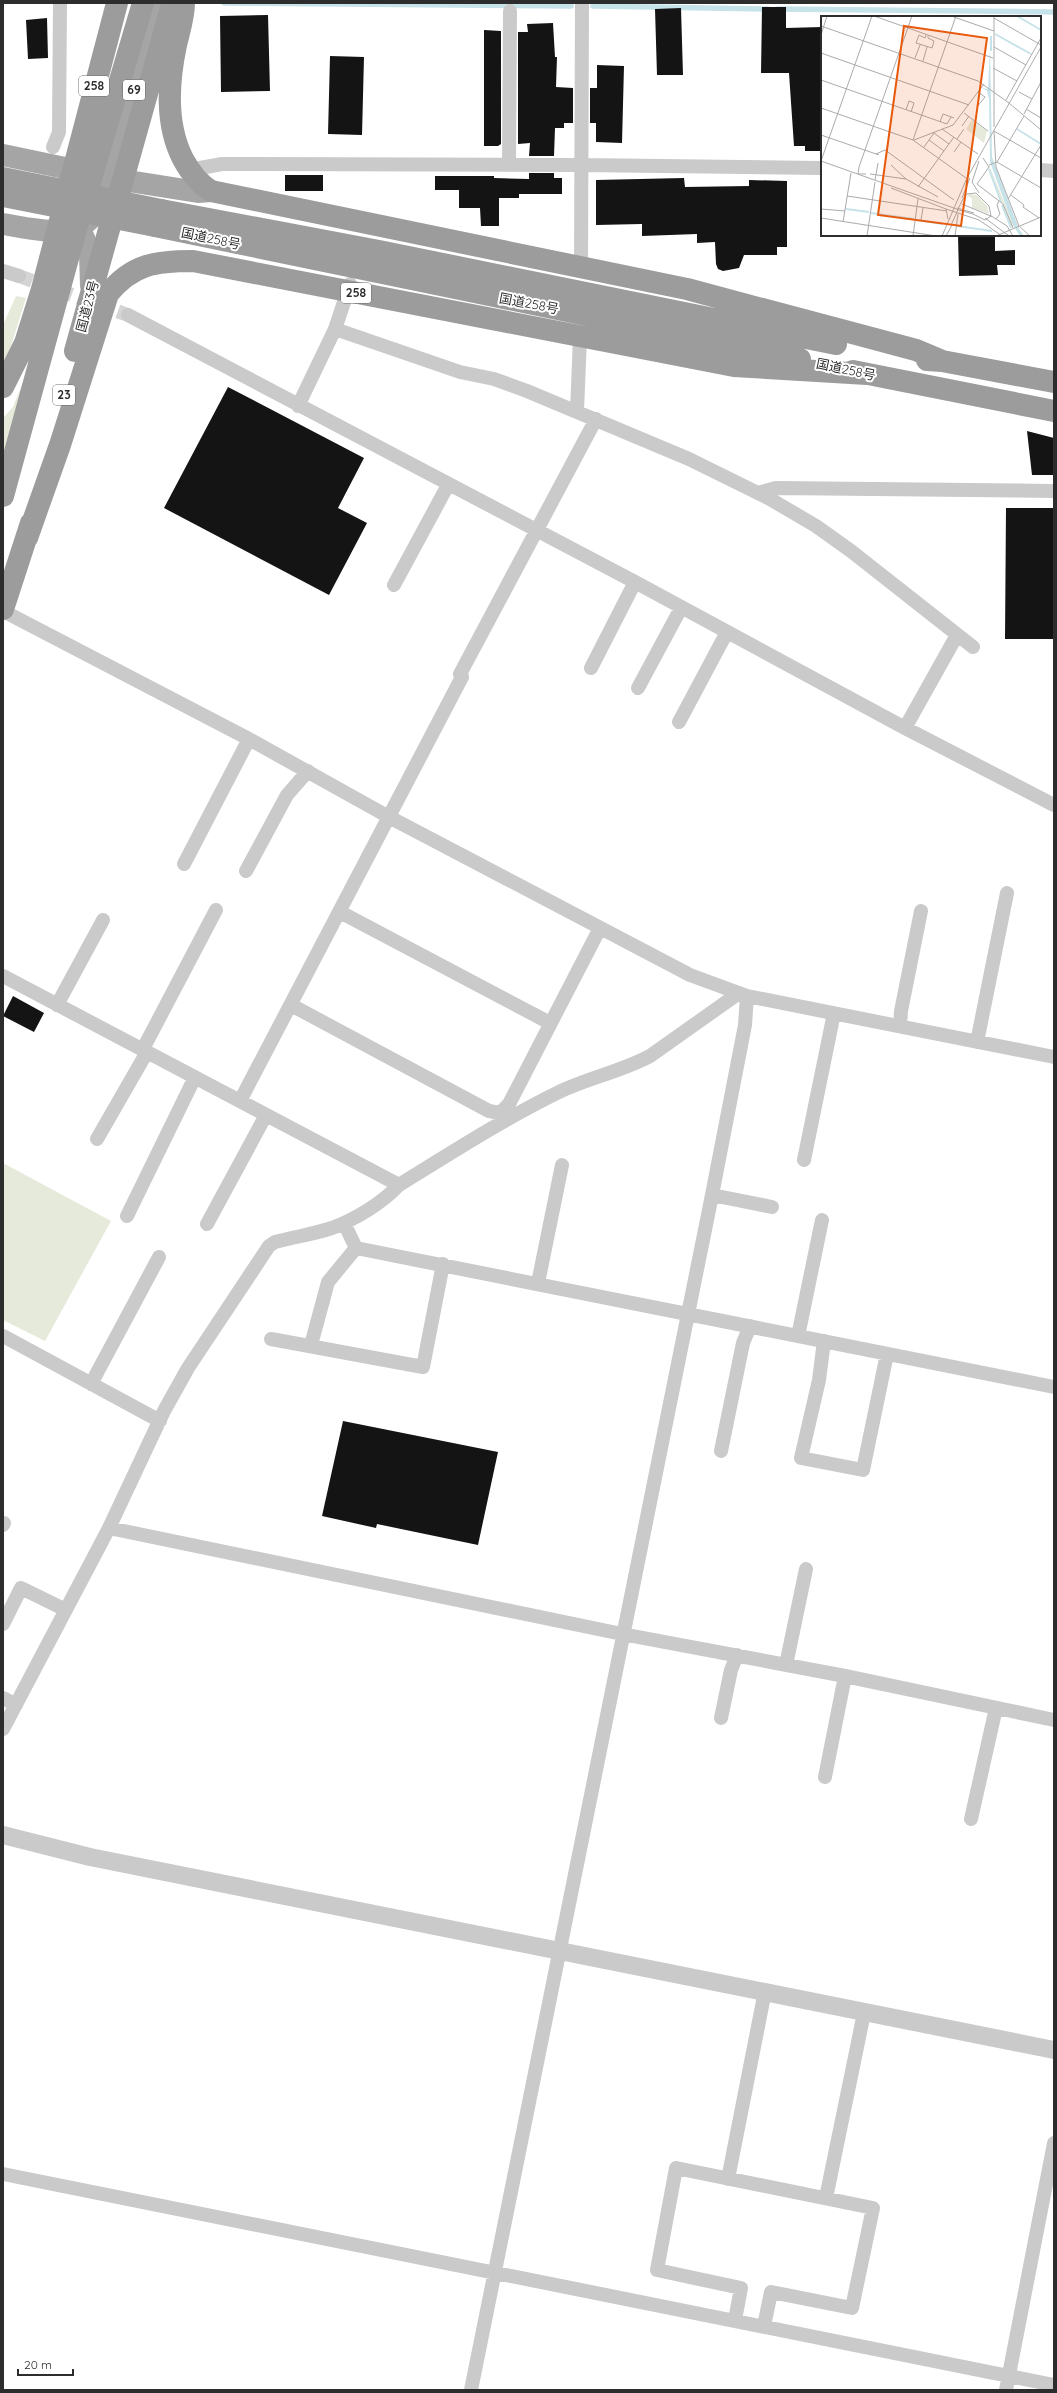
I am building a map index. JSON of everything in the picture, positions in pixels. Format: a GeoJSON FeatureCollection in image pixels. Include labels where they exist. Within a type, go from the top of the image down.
{"type":"FeatureCollection","features":[{"type":"Feature","properties":{"kind":"highway","name":"258"},"geometry":{"type":"LineString","coordinates":[[3,387],[25,343],[65,224],[99,175],[117,3]]}},
{"type":"Feature","properties":{"kind":"highway","name":"国道23号"},"geometry":{"type":"LineString","coordinates":[[3,610],[27,538],[91,289],[99,175],[143,3]]}},
{"type":"Feature","properties":{"kind":"highway","name":"国道23号"},"geometry":{"type":"LineString","coordinates":[[99,175],[172,3]]}},
{"type":"Feature","properties":{"kind":"highway","name":"258"},"geometry":{"type":"LineString","coordinates":[[184,3],[174,58],[169,102],[175,144],[189,170],[202,185],[211,191],[361,231],[581,268],[687,289],[916,350],[942,361]]}},
{"type":"Feature","properties":{"kind":"highway","name":"国道258号"},"geometry":{"type":"LineString","coordinates":[[3,178],[158,218],[867,374],[1054,411]]}},
{"type":"Feature","properties":{"kind":"highway","name":"国道258号"},"geometry":{"type":"LineString","coordinates":[[3,195],[386,252],[914,360],[942,361],[1054,382]]}},
{"type":"Feature","properties":{"kind":"highway","name":"23"},"geometry":{"type":"LineString","coordinates":[[3,496],[65,224]]}},
{"type":"Feature","properties":{"kind":"highway","name":"258"},"geometry":{"type":"LineString","coordinates":[[27,538],[60,444],[108,294],[118,282],[146,264],[167,261],[192,261],[350,287],[580,337],[734,366],[867,374]]}},
{"type":"Feature","properties":{"kind":"main road","name":"69"},"geometry":{"type":"LineString","coordinates":[[65,224],[88,222],[99,211],[99,175],[160,3]]}},
{"type":"Feature","properties":{"kind":"main road"},"geometry":{"type":"LineString","coordinates":[[3,155],[99,175],[198,192],[211,191]]}},
{"type":"Feature","properties":{"kind":"main road"},"geometry":{"type":"LineString","coordinates":[[3,195],[22,198],[83,236],[90,253],[91,289]]}},
{"type":"Feature","properties":{"kind":"main road"},"geometry":{"type":"LineString","coordinates":[[3,224],[65,224]]}},
{"type":"Feature","properties":{"kind":"street"},"geometry":{"type":"LineString","coordinates":[[53,147],[60,132],[60,3]]}},
{"type":"Feature","properties":{"kind":"street"},"geometry":{"type":"LineString","coordinates":[[581,268],[582,3]]}},
{"type":"Feature","properties":{"kind":"street"},"geometry":{"type":"LineString","coordinates":[[509,164],[510,11]]}},
{"type":"Feature","properties":{"kind":"street"},"geometry":{"type":"LineString","coordinates":[[189,170],[222,164],[582,164],[821,168]]}},
{"type":"Feature","properties":{"kind":"street"},"geometry":{"type":"LineString","coordinates":[[1041,170],[1054,170]]}},
{"type":"Feature","properties":{"kind":"street"},"geometry":{"type":"LineString","coordinates":[[3,271],[19,276]]}},
{"type":"Feature","properties":{"kind":"street"},"geometry":{"type":"LineString","coordinates":[[298,406],[335,329],[350,287]]}},
{"type":"Feature","properties":{"kind":"street"},"geometry":{"type":"LineString","coordinates":[[128,315],[1054,805]]}},
{"type":"Feature","properties":{"kind":"street"},"geometry":{"type":"LineString","coordinates":[[335,329],[460,372],[494,380],[527,391],[689,459],[758,493],[816,526],[973,647]]}},
{"type":"Feature","properties":{"kind":"street"},"geometry":{"type":"LineString","coordinates":[[577,411],[580,337]]}},
{"type":"Feature","properties":{"kind":"street"},"geometry":{"type":"LineString","coordinates":[[240,1101],[462,678],[460,674],[538,532],[596,419]]}},
{"type":"Feature","properties":{"kind":"street"},"geometry":{"type":"LineString","coordinates":[[394,585],[448,485]]}},
{"type":"Feature","properties":{"kind":"street"},"geometry":{"type":"LineString","coordinates":[[758,493],[776,488],[1054,491]]}},
{"type":"Feature","properties":{"kind":"street"},"geometry":{"type":"LineString","coordinates":[[591,668],[635,582]]}},
{"type":"Feature","properties":{"kind":"street"},"geometry":{"type":"LineString","coordinates":[[638,688],[681,608]]}},
{"type":"Feature","properties":{"kind":"street"},"geometry":{"type":"LineString","coordinates":[[3,610],[249,739],[388,817],[690,975],[743,994],[1054,1057]]}},
{"type":"Feature","properties":{"kind":"street"},"geometry":{"type":"LineString","coordinates":[[679,722],[727,632]]}},
{"type":"Feature","properties":{"kind":"street"},"geometry":{"type":"LineString","coordinates":[[906,728],[957,635]]}},
{"type":"Feature","properties":{"kind":"street"},"geometry":{"type":"LineString","coordinates":[[184,864],[249,739]]}},
{"type":"Feature","properties":{"kind":"street"},"geometry":{"type":"LineString","coordinates":[[246,871],[287,795],[308,771]]}},
{"type":"Feature","properties":{"kind":"street"},"geometry":{"type":"LineString","coordinates":[[977,1042],[1007,893]]}},
{"type":"Feature","properties":{"kind":"street"},"geometry":{"type":"LineString","coordinates":[[97,1139],[145,1050],[216,910]]}},
{"type":"Feature","properties":{"kind":"street"},"geometry":{"type":"LineString","coordinates":[[900,1026],[901,1011],[921,911]]}},
{"type":"Feature","properties":{"kind":"street"},"geometry":{"type":"LineString","coordinates":[[340,912],[550,1023]]}},
{"type":"Feature","properties":{"kind":"street"},"geometry":{"type":"LineString","coordinates":[[57,1005],[103,920]]}},
{"type":"Feature","properties":{"kind":"street"},"geometry":{"type":"LineString","coordinates":[[502,1116],[600,928]]}},
{"type":"Feature","properties":{"kind":"street"},"geometry":{"type":"LineString","coordinates":[[3,976],[399,1185]]}},
{"type":"Feature","properties":{"kind":"street"},"geometry":{"type":"LineString","coordinates":[[3,1728],[109,1528],[160,1421],[188,1368],[269,1246],[275,1242],[331,1228],[344,1223],[388,1197],[399,1185],[502,1116],[582,1082],[636,1064],[743,994]]}},
{"type":"Feature","properties":{"kind":"street"},"geometry":{"type":"LineString","coordinates":[[471,2390],[560,1952],[622,1634],[712,1195],[745,1025],[743,994]]}},
{"type":"Feature","properties":{"kind":"street"},"geometry":{"type":"LineString","coordinates":[[291,1005],[489,1111],[502,1116]]}},
{"type":"Feature","properties":{"kind":"street"},"geometry":{"type":"LineString","coordinates":[[804,1160],[834,1013]]}},
{"type":"Feature","properties":{"kind":"street"},"geometry":{"type":"LineString","coordinates":[[127,1216],[195,1077]]}},
{"type":"Feature","properties":{"kind":"street"},"geometry":{"type":"LineString","coordinates":[[207,1224],[266,1115]]}},
{"type":"Feature","properties":{"kind":"street"},"geometry":{"type":"LineString","coordinates":[[538,1283],[562,1165]]}},
{"type":"Feature","properties":{"kind":"street"},"geometry":{"type":"LineString","coordinates":[[712,1195],[772,1207]]}},
{"type":"Feature","properties":{"kind":"street"},"geometry":{"type":"LineString","coordinates":[[798,1336],[822,1220]]}},
{"type":"Feature","properties":{"kind":"street"},"geometry":{"type":"LineString","coordinates":[[344,1223],[356,1248]]}},
{"type":"Feature","properties":{"kind":"street"},"geometry":{"type":"LineString","coordinates":[[356,1248],[688,1312],[887,1354],[1054,1386]]}},
{"type":"Feature","properties":{"kind":"street"},"geometry":{"type":"LineString","coordinates":[[311,1345],[328,1282],[356,1248]]}},
{"type":"Feature","properties":{"kind":"street"},"geometry":{"type":"LineString","coordinates":[[91,1384],[159,1257]]}},
{"type":"Feature","properties":{"kind":"street"},"geometry":{"type":"LineString","coordinates":[[271,1339],[311,1345],[423,1368],[443,1264]]}},
{"type":"Feature","properties":{"kind":"street"},"geometry":{"type":"LineString","coordinates":[[721,1451],[743,1343],[750,1326]]}},
{"type":"Feature","properties":{"kind":"street"},"geometry":{"type":"LineString","coordinates":[[3,1337],[160,1421]]}},
{"type":"Feature","properties":{"kind":"street"},"geometry":{"type":"LineString","coordinates":[[824,1341],[818,1380],[801,1458],[864,1470],[887,1354]]}},
{"type":"Feature","properties":{"kind":"street"},"geometry":{"type":"LineString","coordinates":[[109,1528],[622,1634],[845,1676],[1054,1720]]}},
{"type":"Feature","properties":{"kind":"street"},"geometry":{"type":"LineString","coordinates":[[786,1665],[806,1569]]}},
{"type":"Feature","properties":{"kind":"street"},"geometry":{"type":"LineString","coordinates":[[3,1624],[22,1588],[66,1610]]}},
{"type":"Feature","properties":{"kind":"street"},"geometry":{"type":"LineString","coordinates":[[721,1718],[731,1670],[737,1655]]}},
{"type":"Feature","properties":{"kind":"street"},"geometry":{"type":"LineString","coordinates":[[825,1777],[845,1676]]}},
{"type":"Feature","properties":{"kind":"street"},"geometry":{"type":"LineString","coordinates":[[3,1698],[16,1705]]}},
{"type":"Feature","properties":{"kind":"street"},"geometry":{"type":"LineString","coordinates":[[971,1819],[996,1708]]}},
{"type":"Feature","properties":{"kind":"street"},"geometry":{"type":"LineString","coordinates":[[3,1835],[90,1857],[1054,2050]]}},
{"type":"Feature","properties":{"kind":"street"},"geometry":{"type":"LineString","coordinates":[[728,2179],[765,1991]]}},
{"type":"Feature","properties":{"kind":"street"},"geometry":{"type":"LineString","coordinates":[[826,2198],[864,2013]]}},
{"type":"Feature","properties":{"kind":"street"},"geometry":{"type":"LineString","coordinates":[[1006,2390],[1054,2142]]}},
{"type":"Feature","properties":{"kind":"street"},"geometry":{"type":"LineString","coordinates":[[735,2320],[741,2288],[658,2270],[676,2168],[873,2208],[852,2308],[771,2292],[764,2326]]}},
{"type":"Feature","properties":{"kind":"street"},"geometry":{"type":"LineString","coordinates":[[3,2174],[1054,2385]]}},
{"type":"Feature","properties":{"kind":"shaded area"},"geometry":{"type":"Polygon","coordinates":[[[16,296],[26,298],[6,362],[3,366],[3,325],[16,296]]]}},
{"type":"Feature","properties":{"kind":"shaded area"},"geometry":{"type":"Polygon","coordinates":[[[32,360],[3,477],[3,418],[13,407],[32,360]]]}},
{"type":"Feature","properties":{"kind":"shaded area"},"geometry":{"type":"Polygon","coordinates":[[[3,1163],[111,1221],[45,1341],[3,1320],[3,1163]]]}},
{"type":"Feature","properties":{"kind":"building"},"geometry":{"type":"Polygon","coordinates":[[[762,7],[786,7],[786,28],[821,27],[821,151],[805,151],[805,146],[794,146],[789,73],[761,73],[762,7]]]}},
{"type":"Feature","properties":{"kind":"building"},"geometry":{"type":"Polygon","coordinates":[[[681,8],[683,75],[657,75],[655,9],[681,8]]]}},
{"type":"Feature","properties":{"kind":"building"},"geometry":{"type":"Polygon","coordinates":[[[268,15],[270,91],[221,92],[220,16],[268,15]]]}},
{"type":"Feature","properties":{"kind":"building"},"geometry":{"type":"Polygon","coordinates":[[[47,18],[48,58],[28,59],[26,20],[47,18]]]}},
{"type":"Feature","properties":{"kind":"building"},"geometry":{"type":"Polygon","coordinates":[[[553,23],[555,57],[557,57],[556,87],[573,88],[573,123],[564,123],[564,128],[555,128],[554,156],[529,156],[530,143],[518,144],[518,32],[528,32],[527,24],[553,23]]]}},
{"type":"Feature","properties":{"kind":"building"},"geometry":{"type":"Polygon","coordinates":[[[484,30],[501,31],[501,144],[498,146],[484,146],[484,30]]]}},
{"type":"Feature","properties":{"kind":"building"},"geometry":{"type":"Polygon","coordinates":[[[330,56],[364,57],[362,135],[328,134],[330,56]]]}},
{"type":"Feature","properties":{"kind":"building"},"geometry":{"type":"Polygon","coordinates":[[[597,65],[624,66],[622,143],[596,142],[596,123],[590,123],[590,88],[597,88],[597,65]]]}},
{"type":"Feature","properties":{"kind":"building"},"geometry":{"type":"Polygon","coordinates":[[[529,173],[554,173],[554,178],[562,178],[562,194],[519,194],[519,198],[499,198],[499,226],[481,226],[480,208],[459,208],[459,190],[435,190],[435,176],[494,176],[494,178],[529,179],[529,173]]]}},
{"type":"Feature","properties":{"kind":"building"},"geometry":{"type":"Polygon","coordinates":[[[285,175],[323,175],[323,191],[285,191],[285,175]]]}},
{"type":"Feature","properties":{"kind":"building"},"geometry":{"type":"Polygon","coordinates":[[[684,178],[685,187],[749,186],[749,180],[787,181],[787,247],[777,247],[777,255],[744,255],[739,268],[723,271],[718,269],[716,264],[715,242],[697,243],[697,234],[642,236],[642,224],[596,225],[596,180],[684,178]]]}},
{"type":"Feature","properties":{"kind":"building"},"geometry":{"type":"Polygon","coordinates":[[[958,236],[995,236],[995,251],[1015,250],[1015,265],[997,265],[998,275],[959,276],[958,236]]]}},
{"type":"Feature","properties":{"kind":"building"},"geometry":{"type":"Polygon","coordinates":[[[228,387],[364,458],[338,508],[367,523],[329,595],[164,508],[228,387]]]}},
{"type":"Feature","properties":{"kind":"building"},"geometry":{"type":"Polygon","coordinates":[[[1027,431],[1054,438],[1054,475],[1032,475],[1027,431]]]}},
{"type":"Feature","properties":{"kind":"building"},"geometry":{"type":"Polygon","coordinates":[[[1006,508],[1054,508],[1054,639],[1005,639],[1006,508]]]}},
{"type":"Feature","properties":{"kind":"building"},"geometry":{"type":"Polygon","coordinates":[[[13,996],[44,1013],[34,1032],[3,1016],[13,996]]]}},
{"type":"Feature","properties":{"kind":"building"},"geometry":{"type":"Polygon","coordinates":[[[343,1421],[498,1452],[478,1545],[377,1524],[376,1528],[322,1516],[343,1421]]]}},
{"type":"Feature","properties":{"kind":"waterway"},"geometry":{"type":"LineString","coordinates":[[224,3],[571,6]]}},
{"type":"Feature","properties":{"kind":"waterway"},"geometry":{"type":"LineString","coordinates":[[593,6],[768,9]]}},
{"type":"Feature","properties":{"kind":"waterway"},"geometry":{"type":"LineString","coordinates":[[778,9],[1054,12]]}},
{"type":"Feature","properties":{"kind":"tunnel"},"geometry":{"type":"LineString","coordinates":[[19,276],[128,315]]}}]}
